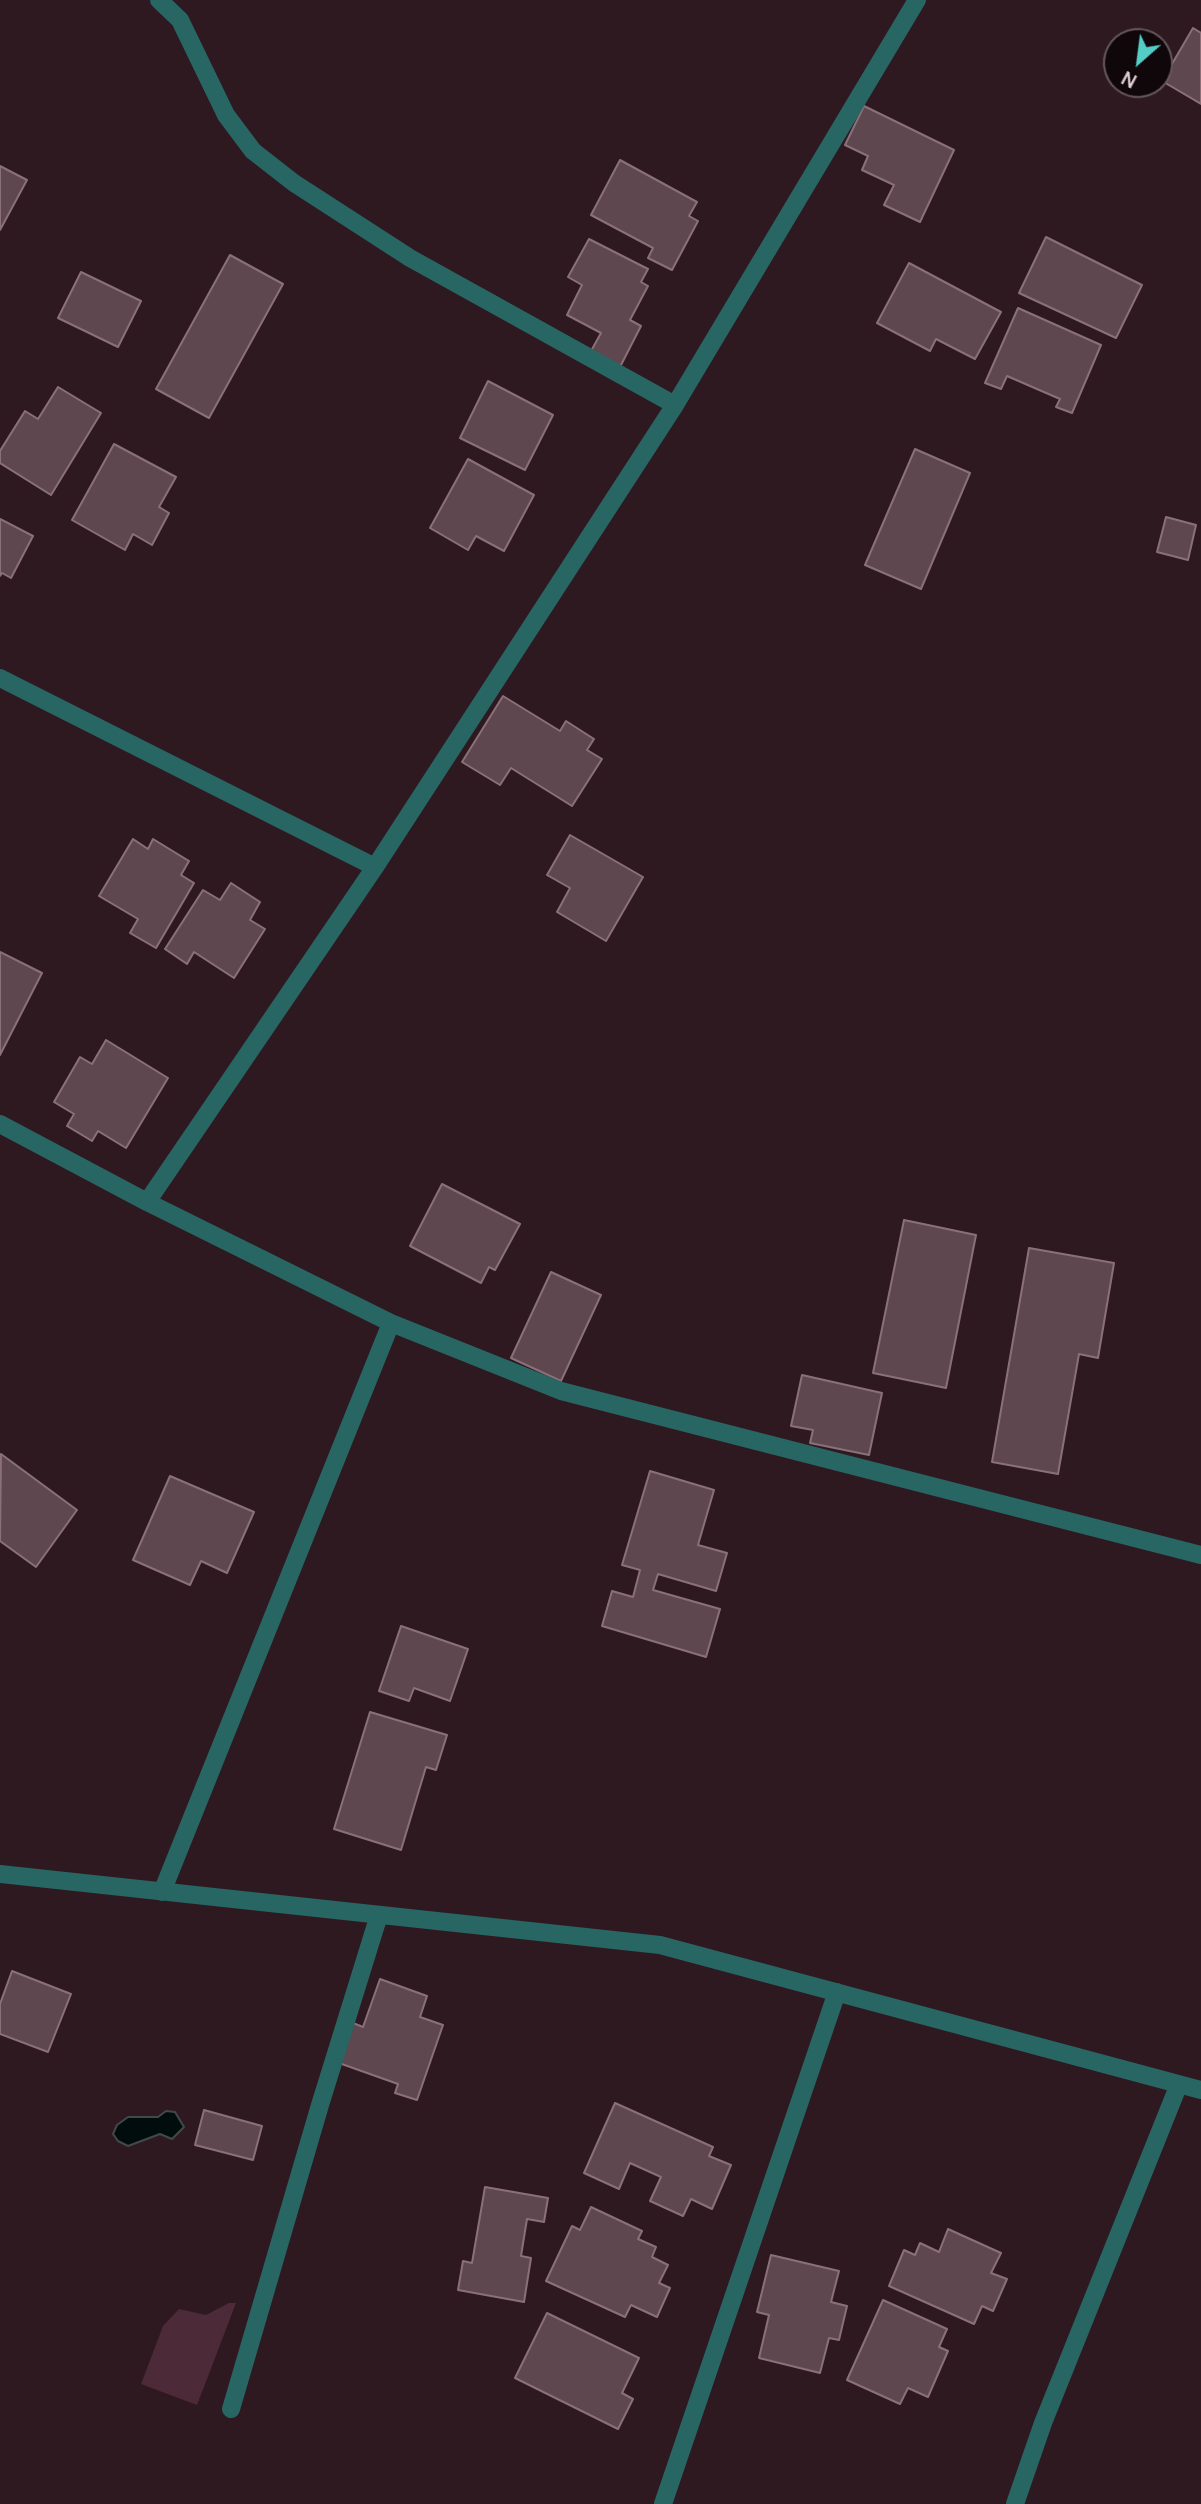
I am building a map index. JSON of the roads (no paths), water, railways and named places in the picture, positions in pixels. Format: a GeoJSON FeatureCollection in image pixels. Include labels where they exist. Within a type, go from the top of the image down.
{"type":"FeatureCollection","features":[{"type":"Feature","properties":{"kind":"street"},"geometry":{"type":"LineString","coordinates":[[159,0],[180,20],[226,116],[253,151],[294,183],[410,258],[675,405]]}},
{"type":"Feature","properties":{"kind":"street"},"geometry":{"type":"LineString","coordinates":[[147,1202],[375,867],[675,405],[917,0]]}},
{"type":"Feature","properties":{"kind":"street"},"geometry":{"type":"LineString","coordinates":[[0,678],[375,867]]}},
{"type":"Feature","properties":{"kind":"street"},"geometry":{"type":"LineString","coordinates":[[0,1124],[147,1202],[391,1323],[561,1391],[1201,1555]]}},
{"type":"Feature","properties":{"kind":"street"},"geometry":{"type":"LineString","coordinates":[[162,1892],[391,1323]]}},
{"type":"Feature","properties":{"kind":"street"},"geometry":{"type":"LineString","coordinates":[[0,1874],[660,1945],[1201,2090]]}},
{"type":"Feature","properties":{"kind":"street"},"geometry":{"type":"LineString","coordinates":[[231,2409],[379,1915]]}},
{"type":"Feature","properties":{"kind":"street"},"geometry":{"type":"LineString","coordinates":[[663,2504],[837,1992]]}},
{"type":"Feature","properties":{"kind":"street"},"geometry":{"type":"LineString","coordinates":[[1015,2504],[1043,2423],[1179,2084]]}}]}
